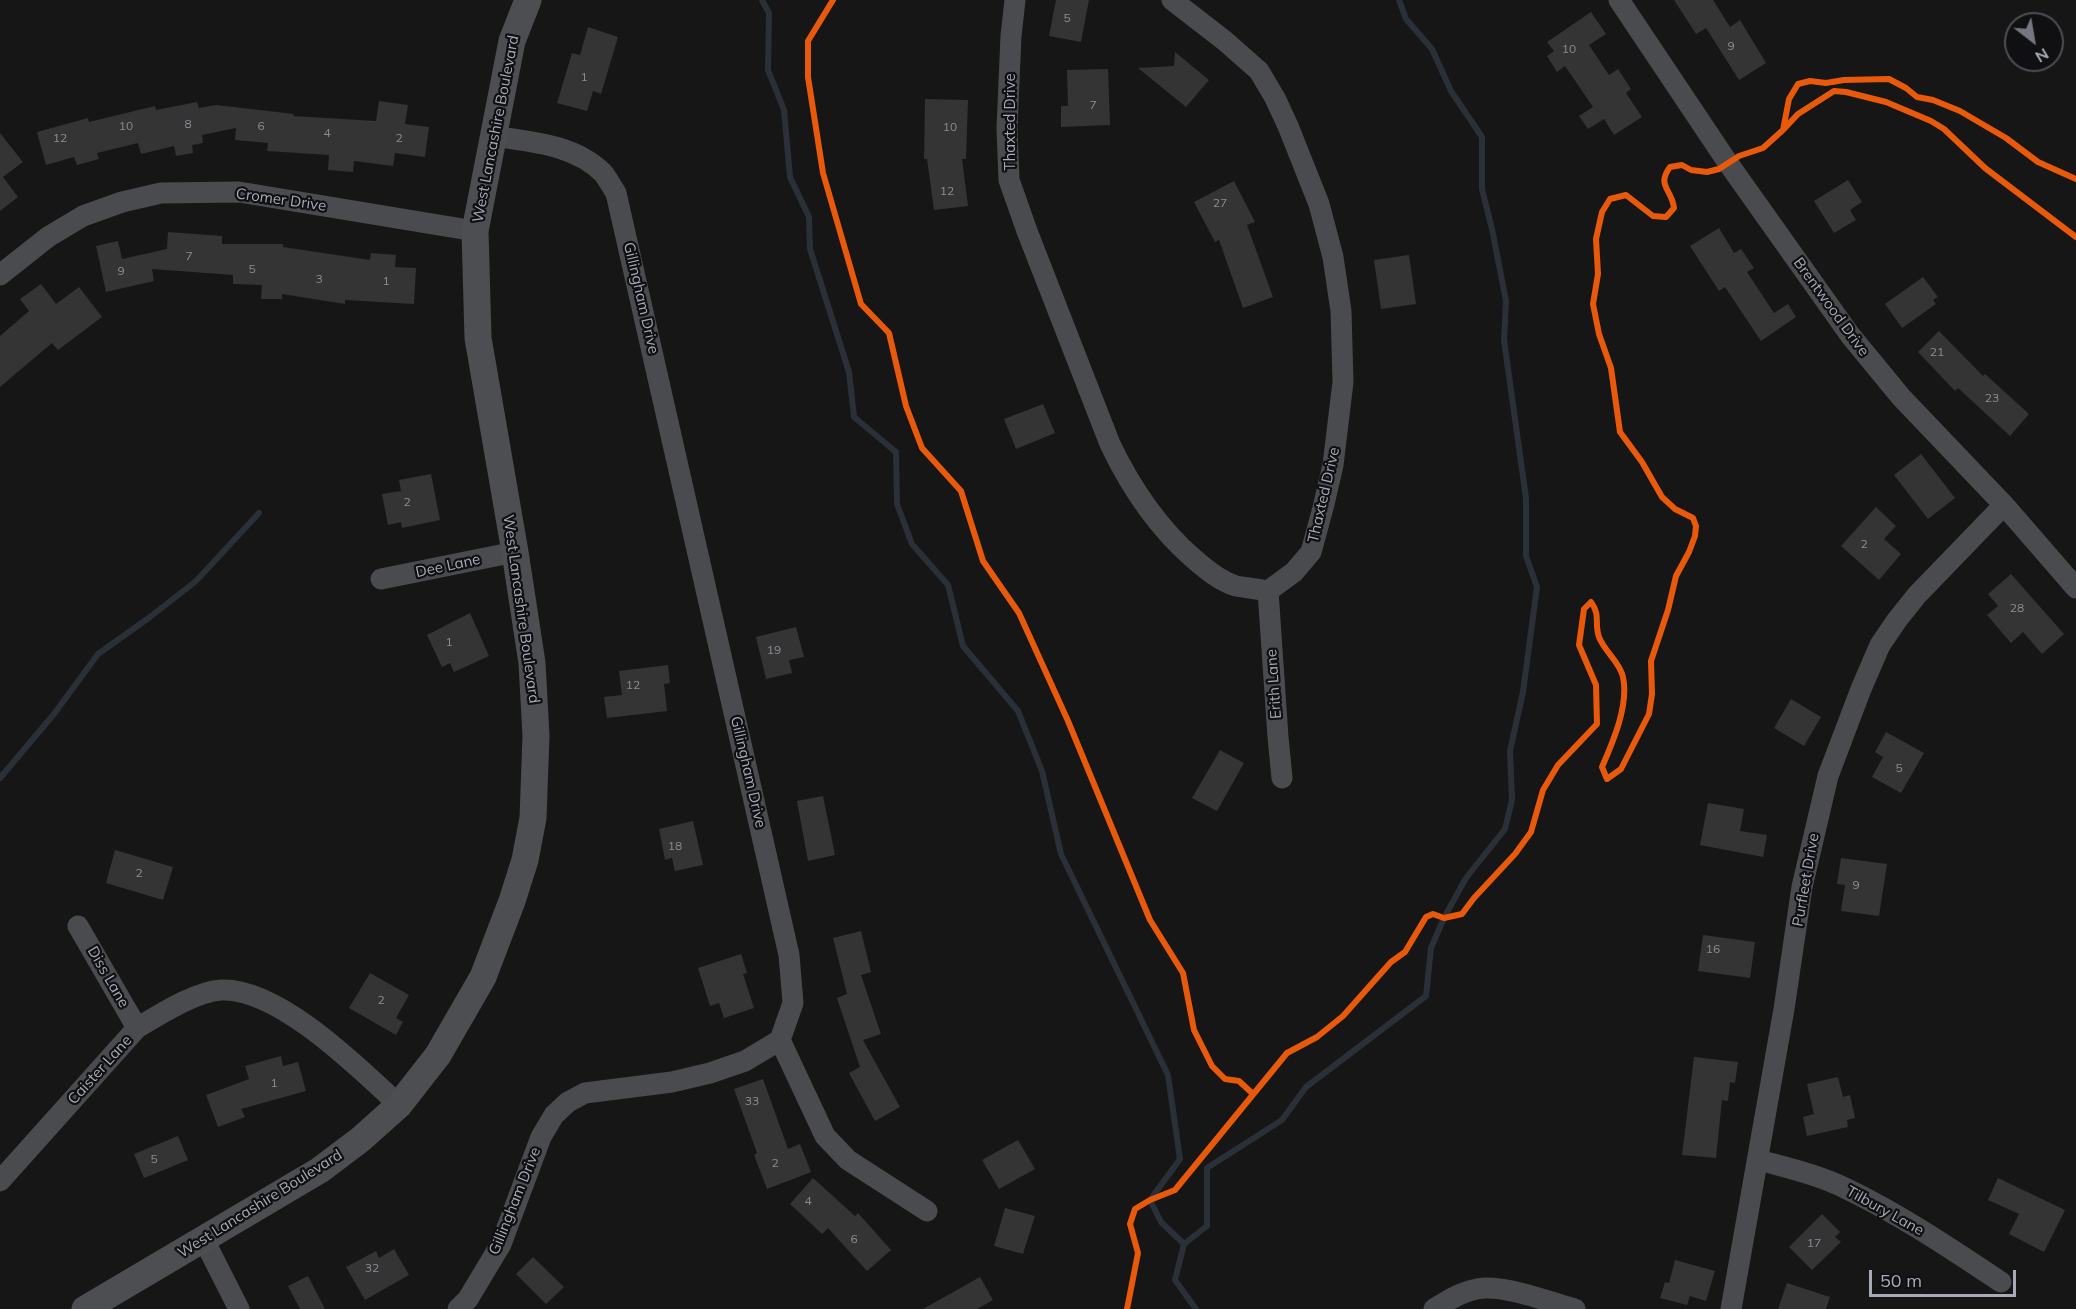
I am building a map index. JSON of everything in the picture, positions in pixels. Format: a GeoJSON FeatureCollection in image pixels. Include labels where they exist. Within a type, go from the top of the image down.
{"type":"FeatureCollection","features":[{"type":"Feature","properties":{"kind":"main road","name":"West Lancashire Boulevard"},"geometry":{"type":"LineString","coordinates":[[85,1309],[320,1170],[361,1139],[399,1105],[438,1054],[483,977],[512,901],[533,818],[536,736],[532,663],[478,338],[476,231],[512,41],[528,0]]}},
{"type":"Feature","properties":{"kind":"street","name":"Thaxted Drive"},"geometry":{"type":"LineString","coordinates":[[1015,0],[1007,128],[1009,180],[1110,444],[1132,486],[1148,510],[1177,544],[1211,574],[1235,585],[1268,591],[1294,573],[1311,552],[1333,465],[1343,382],[1341,311],[1333,257],[1319,204],[1288,126],[1259,71],[1172,0]]}},
{"type":"Feature","properties":{"kind":"street","name":"Brentwood Drive"},"geometry":{"type":"LineString","coordinates":[[1619,0],[1728,163],[1850,335],[1901,397],[2004,505],[2076,588]]}},
{"type":"Feature","properties":{"kind":"street","name":"Gillingham Drive"},"geometry":{"type":"LineString","coordinates":[[469,1306],[501,1244],[541,1137],[554,1115],[568,1102],[585,1093],[672,1082],[710,1074],[745,1061],[780,1040],[793,1003],[789,955],[616,193],[603,174],[583,158],[558,147],[493,136]]}},
{"type":"Feature","properties":{"kind":"street","name":"Cromer Drive"},"geometry":{"type":"LineString","coordinates":[[0,275],[48,237],[83,216],[122,202],[161,193],[239,192],[476,231]]}},
{"type":"Feature","properties":{"kind":"street","name":"Purfleet Drive"},"geometry":{"type":"LineString","coordinates":[[1731,1309],[1759,1160],[1802,887],[1828,776],[1861,689],[1880,645],[1891,628],[1917,595],[2004,505]]}},
{"type":"Feature","properties":{"kind":"street","name":"Dee Lane"},"geometry":{"type":"LineString","coordinates":[[381,579],[515,552]]}},
{"type":"Feature","properties":{"kind":"street","name":"Erith Lane"},"geometry":{"type":"LineString","coordinates":[[1268,591],[1282,778]]}},
{"type":"Feature","properties":{"kind":"street","name":"Diss Lane"},"geometry":{"type":"LineString","coordinates":[[78,926],[137,1028]]}},
{"type":"Feature","properties":{"kind":"street","name":"Caister Lane"},"geometry":{"type":"LineString","coordinates":[[0,1181],[137,1028],[164,1012],[219,990],[241,992],[273,1005],[328,1040],[399,1105]]}},
{"type":"Feature","properties":{"kind":"street"},"geometry":{"type":"LineString","coordinates":[[780,1040],[825,1136],[849,1160],[927,1211]]}},
{"type":"Feature","properties":{"kind":"street","name":"Tilbury Lane"},"geometry":{"type":"LineString","coordinates":[[1759,1160],[1802,1172],[1845,1188],[1914,1225],[2001,1282]]}},
{"type":"Feature","properties":{"kind":"street"},"geometry":{"type":"LineString","coordinates":[[204,1240],[239,1309]]}},
{"type":"Feature","properties":{"kind":"street"},"geometry":{"type":"LineString","coordinates":[[1434,1309],[1469,1291],[1486,1288],[1508,1291],[1575,1309]]}},
{"type":"Feature","properties":{"kind":"building"},"geometry":{"type":"Polygon","coordinates":[[[1056,0],[1089,0],[1081,42],[1049,36],[1056,0]]]}},
{"type":"Feature","properties":{"kind":"building"},"geometry":{"type":"Polygon","coordinates":[[[1674,0],[1713,0],[1730,27],[1740,20],[1766,63],[1739,80],[1706,28],[1696,34],[1674,0]]]}},
{"type":"Feature","properties":{"kind":"building"},"geometry":{"type":"Polygon","coordinates":[[[1591,12],[1606,34],[1589,45],[1609,75],[1618,69],[1631,89],[1626,93],[1642,117],[1614,135],[1604,119],[1588,129],[1579,116],[1593,107],[1565,66],[1557,72],[1547,56],[1554,51],[1547,42],[1591,12]]]}},
{"type":"Feature","properties":{"kind":"building"},"geometry":{"type":"Polygon","coordinates":[[[588,27],[618,37],[601,94],[593,91],[587,111],[557,103],[572,53],[580,55],[588,27]]]}},
{"type":"Feature","properties":{"kind":"building"},"geometry":{"type":"Polygon","coordinates":[[[1175,52],[1209,80],[1186,107],[1138,68],[1174,66],[1175,52]]]}},
{"type":"Feature","properties":{"kind":"building"},"geometry":{"type":"Polygon","coordinates":[[[1108,69],[1110,125],[1061,127],[1061,106],[1068,106],[1067,70],[1108,69]]]}},
{"type":"Feature","properties":{"kind":"building"},"geometry":{"type":"Polygon","coordinates":[[[925,99],[968,100],[966,159],[962,159],[968,206],[934,210],[927,159],[924,159],[925,99]]]}},
{"type":"Feature","properties":{"kind":"building"},"geometry":{"type":"Polygon","coordinates":[[[379,101],[408,105],[405,124],[429,127],[425,157],[395,153],[393,166],[354,161],[353,172],[328,170],[329,155],[267,151],[268,143],[235,140],[236,128],[202,135],[203,143],[192,145],[193,153],[176,156],[174,146],[141,154],[138,143],[97,153],[99,159],[77,165],[74,157],[46,165],[37,132],[88,118],[89,122],[155,106],[156,110],[197,102],[199,108],[216,105],[294,114],[293,116],[376,121],[379,101]]]}},
{"type":"Feature","properties":{"kind":"building"},"geometry":{"type":"Polygon","coordinates":[[[0,133],[23,162],[3,177],[18,197],[0,211],[0,133]]]}},
{"type":"Feature","properties":{"kind":"building"},"geometry":{"type":"Polygon","coordinates":[[[1848,180],[1862,202],[1850,210],[1856,220],[1834,233],[1814,201],[1848,180]]]}},
{"type":"Feature","properties":{"kind":"building"},"geometry":{"type":"Polygon","coordinates":[[[1234,181],[1255,222],[1247,225],[1273,297],[1243,308],[1219,240],[1215,242],[1194,202],[1234,181]]]}},
{"type":"Feature","properties":{"kind":"building"},"geometry":{"type":"Polygon","coordinates":[[[1719,228],[1734,253],[1741,249],[1754,268],[1747,272],[1774,313],[1788,304],[1796,317],[1761,341],[1725,287],[1719,291],[1690,246],[1719,228]]]}},
{"type":"Feature","properties":{"kind":"building"},"geometry":{"type":"Polygon","coordinates":[[[168,232],[222,236],[222,244],[283,244],[283,247],[370,260],[371,253],[396,255],[395,267],[416,268],[414,304],[345,300],[345,304],[282,294],[282,299],[261,299],[262,285],[233,284],[233,275],[152,269],[154,281],[106,292],[96,246],[118,241],[122,259],[167,249],[168,232]]]}},
{"type":"Feature","properties":{"kind":"building"},"geometry":{"type":"Polygon","coordinates":[[[1409,255],[1416,304],[1381,309],[1374,260],[1409,255]]]}},
{"type":"Feature","properties":{"kind":"building"},"geometry":{"type":"Polygon","coordinates":[[[1923,277],[1938,297],[1933,300],[1936,304],[1902,328],[1885,304],[1923,277]]]}},
{"type":"Feature","properties":{"kind":"building"},"geometry":{"type":"Polygon","coordinates":[[[41,284],[56,304],[79,287],[102,317],[58,350],[52,343],[0,387],[0,336],[29,311],[20,299],[41,284]]]}},
{"type":"Feature","properties":{"kind":"building"},"geometry":{"type":"Polygon","coordinates":[[[1939,331],[1983,376],[1985,374],[2029,414],[2010,436],[1958,388],[1955,391],[1918,352],[1939,331]]]}},
{"type":"Feature","properties":{"kind":"building"},"geometry":{"type":"Polygon","coordinates":[[[1043,404],[1055,433],[1016,449],[1004,419],[1043,404]]]}},
{"type":"Feature","properties":{"kind":"building"},"geometry":{"type":"Polygon","coordinates":[[[1921,454],[1955,498],[1928,519],[1894,475],[1921,454]]]}},
{"type":"Feature","properties":{"kind":"building"},"geometry":{"type":"Polygon","coordinates":[[[431,474],[440,520],[402,528],[401,522],[388,525],[382,494],[401,491],[399,480],[431,474]]]}},
{"type":"Feature","properties":{"kind":"building"},"geometry":{"type":"Polygon","coordinates":[[[1876,507],[1896,526],[1884,539],[1901,554],[1879,580],[1841,546],[1876,507]]]}},
{"type":"Feature","properties":{"kind":"building"},"geometry":{"type":"Polygon","coordinates":[[[2011,574],[2064,634],[2042,654],[2023,632],[2011,643],[1987,615],[1998,606],[1988,594],[2011,574]]]}},
{"type":"Feature","properties":{"kind":"building"},"geometry":{"type":"Polygon","coordinates":[[[470,613],[489,656],[454,672],[450,663],[442,667],[427,635],[470,613]]]}},
{"type":"Feature","properties":{"kind":"building"},"geometry":{"type":"Polygon","coordinates":[[[796,627],[804,657],[789,660],[792,673],[766,679],[756,637],[796,627]]]}},
{"type":"Feature","properties":{"kind":"building"},"geometry":{"type":"Polygon","coordinates":[[[668,665],[670,683],[664,684],[667,711],[607,718],[604,697],[622,695],[619,671],[668,665]]]}},
{"type":"Feature","properties":{"kind":"building"},"geometry":{"type":"Polygon","coordinates":[[[1791,699],[1821,717],[1804,746],[1774,728],[1791,699]]]}},
{"type":"Feature","properties":{"kind":"building"},"geometry":{"type":"Polygon","coordinates":[[[1886,732],[1924,753],[1901,793],[1872,777],[1883,757],[1875,752],[1886,732]]]}},
{"type":"Feature","properties":{"kind":"building"},"geometry":{"type":"Polygon","coordinates":[[[1220,750],[1244,763],[1217,811],[1192,798],[1220,750]]]}},
{"type":"Feature","properties":{"kind":"building"},"geometry":{"type":"Polygon","coordinates":[[[823,796],[835,855],[808,861],[797,801],[823,796]]]}},
{"type":"Feature","properties":{"kind":"building"},"geometry":{"type":"Polygon","coordinates":[[[1708,803],[1744,809],[1740,831],[1767,835],[1763,857],[1700,845],[1708,803]]]}},
{"type":"Feature","properties":{"kind":"building"},"geometry":{"type":"Polygon","coordinates":[[[693,821],[703,865],[675,871],[672,858],[665,860],[659,829],[693,821]]]}},
{"type":"Feature","properties":{"kind":"building"},"geometry":{"type":"Polygon","coordinates":[[[115,850],[173,867],[163,900],[106,883],[115,850]]]}},
{"type":"Feature","properties":{"kind":"building"},"geometry":{"type":"Polygon","coordinates":[[[1841,858],[1887,864],[1879,916],[1841,911],[1845,885],[1837,884],[1841,858]]]}},
{"type":"Feature","properties":{"kind":"building"},"geometry":{"type":"Polygon","coordinates":[[[861,931],[871,972],[861,975],[881,1034],[863,1040],[900,1107],[875,1121],[849,1073],[860,1067],[837,998],[847,994],[833,938],[861,931]]]}},
{"type":"Feature","properties":{"kind":"building"},"geometry":{"type":"Polygon","coordinates":[[[1703,935],[1755,942],[1750,978],[1698,971],[1703,935]]]}},
{"type":"Feature","properties":{"kind":"building"},"geometry":{"type":"Polygon","coordinates":[[[741,954],[747,973],[743,974],[754,1008],[724,1018],[719,1003],[710,1006],[698,968],[741,954]]]}},
{"type":"Feature","properties":{"kind":"building"},"geometry":{"type":"Polygon","coordinates":[[[370,973],[409,995],[396,1018],[403,1022],[396,1035],[349,1008],[370,973]]]}},
{"type":"Feature","properties":{"kind":"building"},"geometry":{"type":"Polygon","coordinates":[[[281,1056],[283,1066],[298,1062],[306,1091],[241,1109],[245,1117],[218,1127],[206,1095],[249,1079],[245,1066],[281,1056]]]}},
{"type":"Feature","properties":{"kind":"building"},"geometry":{"type":"Polygon","coordinates":[[[1694,1057],[1738,1062],[1735,1083],[1730,1082],[1728,1101],[1722,1100],[1716,1158],[1682,1155],[1694,1057]]]}},
{"type":"Feature","properties":{"kind":"building"},"geometry":{"type":"Polygon","coordinates":[[[1838,1077],[1843,1097],[1850,1095],[1855,1118],[1847,1120],[1848,1127],[1807,1136],[1803,1117],[1814,1114],[1807,1084],[1838,1077]]]}},
{"type":"Feature","properties":{"kind":"building"},"geometry":{"type":"Polygon","coordinates":[[[763,1079],[788,1149],[800,1144],[811,1172],[767,1189],[734,1089],[763,1079]]]}},
{"type":"Feature","properties":{"kind":"building"},"geometry":{"type":"Polygon","coordinates":[[[178,1136],[188,1160],[144,1178],[134,1154],[178,1136]]]}},
{"type":"Feature","properties":{"kind":"building"},"geometry":{"type":"Polygon","coordinates":[[[1018,1140],[1035,1169],[999,1189],[982,1160],[1018,1140]]]}},
{"type":"Feature","properties":{"kind":"building"},"geometry":{"type":"Polygon","coordinates":[[[813,1178],[855,1216],[858,1213],[891,1250],[867,1271],[828,1228],[822,1234],[790,1204],[813,1178]]]}},
{"type":"Feature","properties":{"kind":"building"},"geometry":{"type":"Polygon","coordinates":[[[1998,1178],[2065,1210],[2044,1252],[2009,1234],[2019,1214],[1988,1200],[1998,1178]]]}},
{"type":"Feature","properties":{"kind":"building"},"geometry":{"type":"Polygon","coordinates":[[[1005,1208],[1035,1216],[1023,1254],[994,1246],[1005,1208]]]}},
{"type":"Feature","properties":{"kind":"building"},"geometry":{"type":"Polygon","coordinates":[[[1822,1214],[1840,1232],[1835,1237],[1841,1242],[1812,1270],[1789,1247],[1822,1214]]]}},
{"type":"Feature","properties":{"kind":"building"},"geometry":{"type":"Polygon","coordinates":[[[394,1249],[409,1275],[365,1300],[346,1267],[376,1251],[379,1258],[394,1249]]]}},
{"type":"Feature","properties":{"kind":"building"},"geometry":{"type":"Polygon","coordinates":[[[533,1257],[564,1287],[546,1304],[516,1274],[533,1257]]]}},
{"type":"Feature","properties":{"kind":"building"},"geometry":{"type":"Polygon","coordinates":[[[1675,1260],[1715,1271],[1706,1301],[1690,1296],[1687,1305],[1660,1298],[1665,1282],[1669,1283],[1675,1260]]]}},
{"type":"Feature","properties":{"kind":"building"},"geometry":{"type":"Polygon","coordinates":[[[308,1276],[325,1309],[300,1309],[288,1286],[308,1276]]]}},
{"type":"Feature","properties":{"kind":"building"},"geometry":{"type":"Polygon","coordinates":[[[980,1277],[993,1300],[977,1309],[923,1309],[980,1277]]]}},
{"type":"Feature","properties":{"kind":"building"},"geometry":{"type":"Polygon","coordinates":[[[1787,1283],[1830,1297],[1826,1309],[1778,1309],[1787,1283]]]}},
{"type":"Feature","properties":{"kind":"waterway"},"geometry":{"type":"LineString","coordinates":[[762,0],[769,13],[768,70],[784,110],[790,177],[809,217],[810,249],[849,372],[854,417],[896,452],[897,504],[912,544],[948,585],[963,646],[1018,711],[1042,771],[1061,854],[1168,1075],[1180,1159],[1150,1200],[1161,1222],[1184,1244],[1175,1280],[1196,1309]]}},
{"type":"Feature","properties":{"kind":"waterway"},"geometry":{"type":"LineString","coordinates":[[1184,1244],[1207,1226],[1207,1168],[1282,1120],[1306,1087],[1426,996],[1431,948],[1444,918],[1466,878],[1505,829],[1512,800],[1510,751],[1523,692],[1537,587],[1526,556],[1526,498],[1504,340],[1506,301],[1482,189],[1482,137],[1451,91],[1432,49],[1406,19],[1399,0]]}},
{"type":"Feature","properties":{"kind":"waterway"},"geometry":{"type":"LineString","coordinates":[[0,778],[54,714],[98,654],[196,581],[259,513]]}},
{"type":"Feature","properties":{"kind":"cycle path"},"geometry":{"type":"LineString","coordinates":[[833,0],[808,41],[808,77],[823,173],[861,304],[889,333],[906,406],[922,448],[961,491],[983,561],[1019,613],[1068,721],[1150,920],[1183,973],[1194,1030],[1212,1066],[1225,1079],[1239,1081],[1253,1094]]}},
{"type":"Feature","properties":{"kind":"cycle path"},"geometry":{"type":"LineString","coordinates":[[1127,1309],[1138,1253],[1130,1224],[1135,1209],[1175,1190],[1287,1053],[1317,1037],[1343,1016],[1391,962],[1405,952],[1426,917],[1433,914],[1444,918],[1462,914],[1515,854],[1531,832],[1543,790],[1558,765],[1597,724],[1596,685],[1579,645],[1584,609],[1591,602],[1597,615],[1599,637],[1621,672],[1624,688],[1619,723],[1602,767],[1607,779],[1621,769],[1649,714],[1652,694],[1651,661],[1668,610],[1676,576],[1689,552],[1696,526],[1693,518],[1675,509],[1662,497],[1642,462],[1620,432],[1611,368],[1599,334],[1593,304],[1598,274],[1596,239],[1602,212],[1610,199],[1626,195],[1653,216],[1666,217],[1674,208],[1664,179],[1670,167],[1682,165],[1691,170],[1707,172],[1719,169],[1739,156],[1763,148],[1783,130],[1789,99],[1798,84],[1810,81],[1826,83],[1844,80],[1889,79],[1917,97],[1933,100],[1960,111],[2006,138],[2038,162],[2076,179]]}},
{"type":"Feature","properties":{"kind":"cycle path"},"geometry":{"type":"LineString","coordinates":[[1783,130],[1798,114],[1834,91],[1886,102],[1944,129],[1985,168],[2076,237]]}}]}
